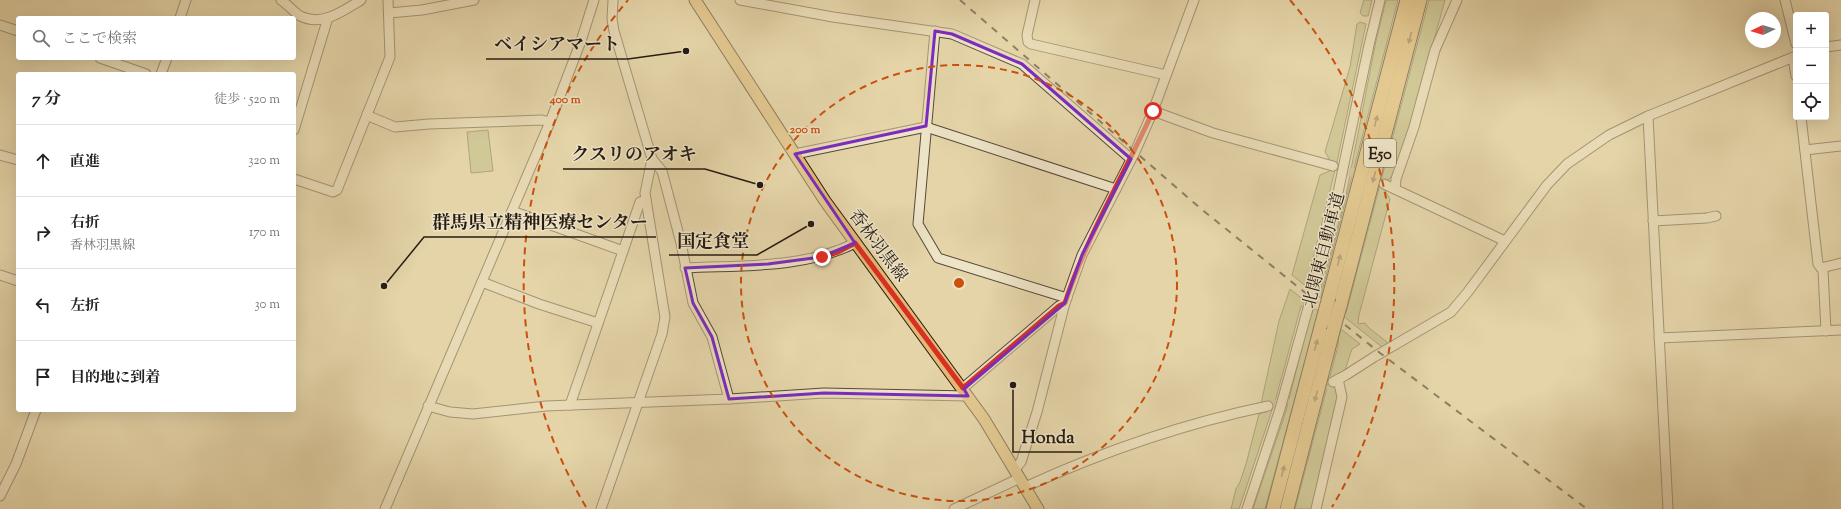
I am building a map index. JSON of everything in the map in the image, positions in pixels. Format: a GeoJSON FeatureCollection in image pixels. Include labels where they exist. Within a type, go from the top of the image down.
{"type":"FeatureCollection","features":[{"type":"Feature","properties":{"kind":"highway","name":"北関東自動車道"},"geometry":{"type":"LineString","coordinates":[[1274,509],[1407,0]]}},
{"type":"Feature","properties":{"kind":"highway","name":"北関東自動車道"},"geometry":{"type":"LineString","coordinates":[[1287,509],[1420,0]]}},
{"type":"Feature","properties":{"kind":"main road","name":"香林羽黒線"},"geometry":{"type":"LineString","coordinates":[[695,0],[825,201],[966,392],[1038,509]]}},
{"type":"Feature","properties":{"kind":"street"},"geometry":{"type":"LineString","coordinates":[[181,16],[186,0]]}},
{"type":"Feature","properties":{"kind":"street"},"geometry":{"type":"LineString","coordinates":[[281,0],[293,11],[307,19],[334,16],[360,0]]}},
{"type":"Feature","properties":{"kind":"street"},"geometry":{"type":"LineString","coordinates":[[296,180],[334,192],[337,190],[390,57],[388,0]]}},
{"type":"Feature","properties":{"kind":"street"},"geometry":{"type":"LineString","coordinates":[[389,13],[422,10],[474,0]]}},
{"type":"Feature","properties":{"kind":"street"},"geometry":{"type":"LineString","coordinates":[[385,509],[550,122],[581,41],[594,0]]}},
{"type":"Feature","properties":{"kind":"street"},"geometry":{"type":"LineString","coordinates":[[613,0],[612,19],[614,31],[652,159],[662,171],[681,243],[693,303],[712,337],[730,399]]}},
{"type":"Feature","properties":{"kind":"street"},"geometry":{"type":"LineString","coordinates":[[740,0],[833,17],[952,34],[1022,64],[1131,159]]}},
{"type":"Feature","properties":{"kind":"street"},"geometry":{"type":"LineString","coordinates":[[1035,0],[1028,35],[1028,42],[1031,44],[1166,75]]}},
{"type":"Feature","properties":{"kind":"street"},"geometry":{"type":"LineString","coordinates":[[1020,478],[1021,462],[1037,412],[1066,300],[1082,255],[1131,159],[1153,111],[1194,0]]}},
{"type":"Feature","properties":{"kind":"street"},"geometry":{"type":"LineString","coordinates":[[1247,509],[1280,409],[1338,195],[1369,45],[1380,0]]}},
{"type":"Feature","properties":{"kind":"street"},"geometry":{"type":"LineString","coordinates":[[1395,189],[1396,179],[1412,133],[1435,50],[1457,0]]}},
{"type":"Feature","properties":{"kind":"street"},"geometry":{"type":"LineString","coordinates":[[1785,0],[1793,32]]}},
{"type":"Feature","properties":{"kind":"street"},"geometry":{"type":"LineString","coordinates":[[296,123],[328,21],[326,18]]}},
{"type":"Feature","properties":{"kind":"street"},"geometry":{"type":"LineString","coordinates":[[0,25],[16,30]]}},
{"type":"Feature","properties":{"kind":"street"},"geometry":{"type":"LineString","coordinates":[[935,31],[918,224],[938,258],[1066,300]]}},
{"type":"Feature","properties":{"kind":"street"},"geometry":{"type":"LineString","coordinates":[[1829,46],[1841,44]]}},
{"type":"Feature","properties":{"kind":"street"},"geometry":{"type":"LineString","coordinates":[[1316,509],[1342,397],[1335,380],[1450,312],[1467,293],[1547,185],[1567,164],[1609,135],[1648,116],[1793,57]]}},
{"type":"Feature","properties":{"kind":"street"},"geometry":{"type":"LineString","coordinates":[[106,60],[140,72]]}},
{"type":"Feature","properties":{"kind":"street"},"geometry":{"type":"LineString","coordinates":[[162,72],[166,60]]}},
{"type":"Feature","properties":{"kind":"street"},"geometry":{"type":"LineString","coordinates":[[1153,111],[1213,133],[1333,166]]}},
{"type":"Feature","properties":{"kind":"street"},"geometry":{"type":"LineString","coordinates":[[367,114],[395,126],[542,120],[550,122]]}},
{"type":"Feature","properties":{"kind":"street"},"geometry":{"type":"LineString","coordinates":[[1648,116],[1668,509]]}},
{"type":"Feature","properties":{"kind":"street"},"geometry":{"type":"LineString","coordinates":[[1801,120],[1818,264],[1823,270],[1826,331]]}},
{"type":"Feature","properties":{"kind":"street"},"geometry":{"type":"LineString","coordinates":[[795,154],[926,127],[1116,188]]}},
{"type":"Feature","properties":{"kind":"street"},"geometry":{"type":"LineString","coordinates":[[1806,150],[1841,146]]}},
{"type":"Feature","properties":{"kind":"street"},"geometry":{"type":"LineString","coordinates":[[0,155],[16,159]]}},
{"type":"Feature","properties":{"kind":"street"},"geometry":{"type":"LineString","coordinates":[[601,509],[662,334],[666,313],[645,193],[652,159]]}},
{"type":"Feature","properties":{"kind":"street"},"geometry":{"type":"LineString","coordinates":[[1384,184],[1505,241]]}},
{"type":"Feature","properties":{"kind":"street"},"geometry":{"type":"LineString","coordinates":[[570,405],[640,202],[646,200]]}},
{"type":"Feature","properties":{"kind":"street"},"geometry":{"type":"LineString","coordinates":[[512,211],[623,251]]}},
{"type":"Feature","properties":{"kind":"street"},"geometry":{"type":"LineString","coordinates":[[1653,222],[1716,216]]}},
{"type":"Feature","properties":{"kind":"street"},"geometry":{"type":"LineString","coordinates":[[686,268],[768,264],[822,257],[838,252],[855,243]]}},
{"type":"Feature","properties":{"kind":"street"},"geometry":{"type":"LineString","coordinates":[[1821,268],[1841,263]]}},
{"type":"Feature","properties":{"kind":"street"},"geometry":{"type":"LineString","coordinates":[[0,275],[16,280]]}},
{"type":"Feature","properties":{"kind":"street"},"geometry":{"type":"LineString","coordinates":[[482,282],[540,304],[598,323]]}},
{"type":"Feature","properties":{"kind":"street"},"geometry":{"type":"LineString","coordinates":[[428,406],[450,412],[473,414],[570,405],[730,399],[824,393],[966,392],[1066,300]]}},
{"type":"Feature","properties":{"kind":"street"},"geometry":{"type":"LineString","coordinates":[[1659,338],[1841,330]]}},
{"type":"Feature","properties":{"kind":"street"},"geometry":{"type":"LineString","coordinates":[[954,509],[1020,478],[1225,416],[1268,406]]}},
{"type":"Feature","properties":{"kind":"street"},"geometry":{"type":"LineString","coordinates":[[0,496],[16,464],[35,412]]}},
{"type":"Feature","properties":{"kind":"highlighted area"},"geometry":{"type":"Polygon","coordinates":[[[935,31],[952,34],[1022,64],[1131,159],[1082,255],[1065,303],[964,389],[968,396],[824,393],[729,399],[712,337],[693,303],[685,268],[768,264],[821,257],[855,243],[795,154],[926,126],[935,31]]]}},
{"type":"Feature","properties":{"kind":"green space"},"geometry":{"type":"Polygon","coordinates":[[[1364,0],[1372,0],[1368,16],[1363,16],[1360,13],[1364,0]]]}},
{"type":"Feature","properties":{"kind":"green space"},"geometry":{"type":"Polygon","coordinates":[[[1386,0],[1398,0],[1322,291],[1322,295],[1346,313],[1429,0],[1445,0],[1404,149],[1393,175],[1388,180],[1385,179],[1383,187],[1390,199],[1359,315],[1358,324],[1365,323],[1387,342],[1387,344],[1382,347],[1292,275],[1320,175],[1332,170],[1334,162],[1331,162],[1325,152],[1350,67],[1357,24],[1360,22],[1366,24],[1337,162],[1307,283],[1317,291],[1321,288],[1346,195],[1376,41],[1386,0]]]}},
{"type":"Feature","properties":{"kind":"green space"},"geometry":{"type":"Polygon","coordinates":[[[488,130],[493,171],[471,173],[467,132],[488,130]]]}},
{"type":"Feature","properties":{"kind":"green space"},"geometry":{"type":"Polygon","coordinates":[[[1290,289],[1360,344],[1352,349],[1345,370],[1333,377],[1333,387],[1336,387],[1338,396],[1312,509],[1295,509],[1338,346],[1339,334],[1317,317],[1265,509],[1253,509],[1286,411],[1311,312],[1301,306],[1276,398],[1239,509],[1231,509],[1236,489],[1246,464],[1259,414],[1268,411],[1268,402],[1261,404],[1279,321],[1290,289]]]}},
{"type":"Feature","properties":{"kind":"tunnel"},"geometry":{"type":"LineString","coordinates":[[1336,167],[1366,177]]}},
{"type":"Feature","properties":{"kind":"tunnel"},"geometry":{"type":"LineString","coordinates":[[1268,406],[1333,382]]}},
{"type":"Feature","properties":{"kind":"railway"},"geometry":{"type":"LineString","coordinates":[[960,0],[1200,208],[1380,353],[1587,509]]}},
{"type":"Feature","properties":{"kind":"place","name":"ベイシアマート"},"geometry":{"type":"Point","coordinates":[686,51]}},
{"type":"Feature","properties":{"kind":"place","name":"クスリのアオキ"},"geometry":{"type":"Point","coordinates":[760,185]}},
{"type":"Feature","properties":{"kind":"place","name":"国定食堂"},"geometry":{"type":"Point","coordinates":[811,224]}},
{"type":"Feature","properties":{"kind":"place","name":"群馬県立精神医療センター"},"geometry":{"type":"Point","coordinates":[384,286]}},
{"type":"Feature","properties":{"kind":"place","name":"Honda"},"geometry":{"type":"Point","coordinates":[1013,385]}},
{"type":"Feature","properties":{"kind":"route"},"geometry":{"type":"LineString","coordinates":[[822,257],[838,252],[855,243],[963,388],[969,385],[1059,306],[1065,303],[1082,255],[1135,152],[1153,111]]}}]}
